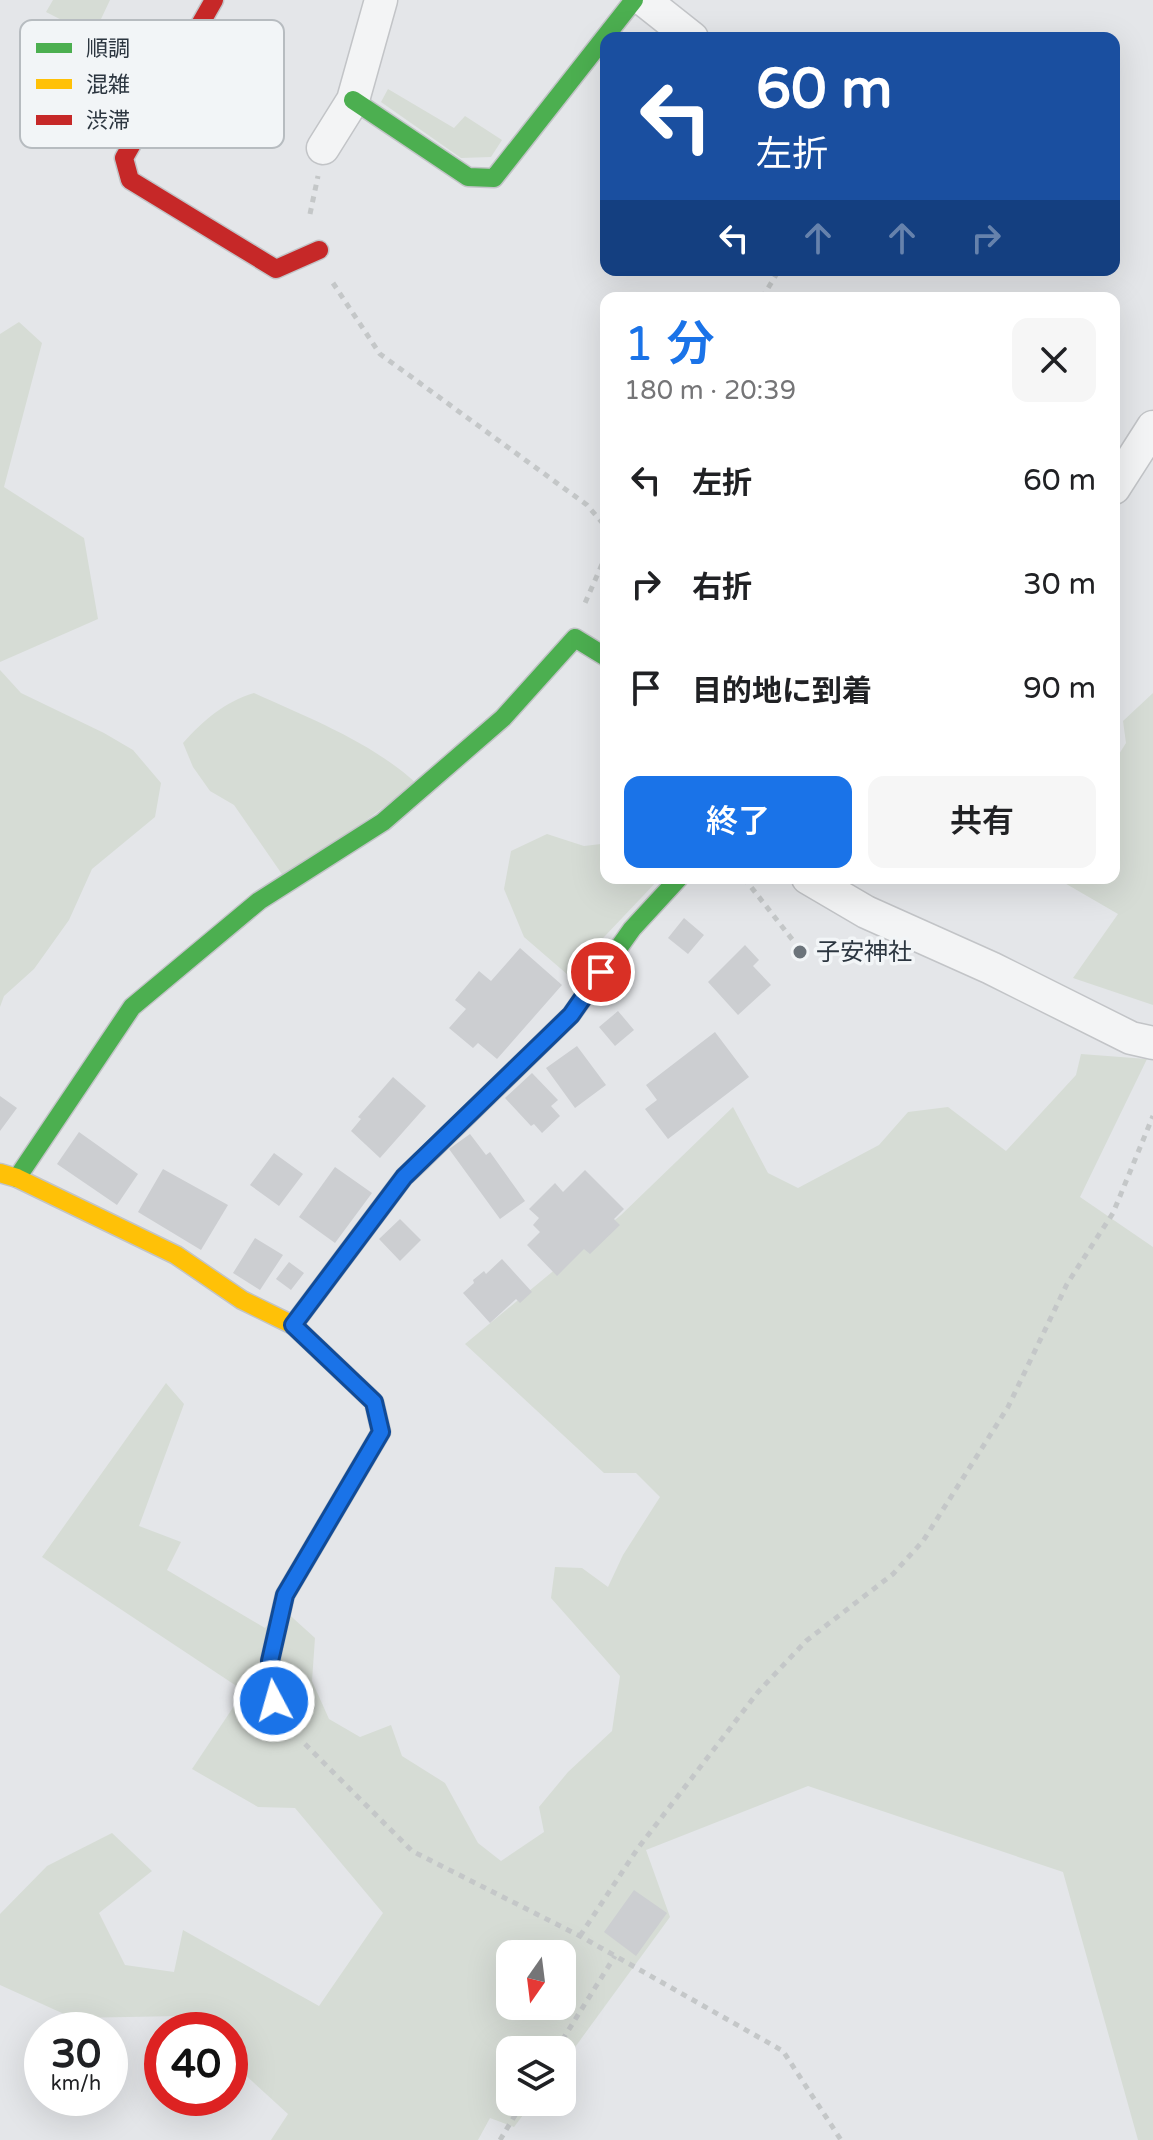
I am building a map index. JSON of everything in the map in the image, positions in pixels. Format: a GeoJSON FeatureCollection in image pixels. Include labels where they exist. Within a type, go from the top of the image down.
{"type":"FeatureCollection","features":[{"type":"Feature","properties":{"kind":"street"},"geometry":{"type":"LineString","coordinates":[[203,20],[214,0]]}},
{"type":"Feature","properties":{"kind":"street"},"geometry":{"type":"LineString","coordinates":[[323,148],[353,100],[381,0]]}},
{"type":"Feature","properties":{"kind":"street"},"geometry":{"type":"LineString","coordinates":[[609,32],[634,0]]}},
{"type":"Feature","properties":{"kind":"street"},"geometry":{"type":"LineString","coordinates":[[644,0],[684,32]]}},
{"type":"Feature","properties":{"kind":"street"},"geometry":{"type":"LineString","coordinates":[[353,100],[468,177],[494,178],[600,43]]}},
{"type":"Feature","properties":{"kind":"street"},"geometry":{"type":"LineString","coordinates":[[130,148],[124,158],[130,180],[276,269],[319,250]]}},
{"type":"Feature","properties":{"kind":"street"},"geometry":{"type":"LineString","coordinates":[[1120,479],[1153,427]]}},
{"type":"Feature","properties":{"kind":"street"},"geometry":{"type":"LineString","coordinates":[[280,1719],[274,1701],[270,1661],[285,1595],[381,1432],[374,1402],[293,1325],[242,1300],[176,1255],[9,1176],[132,1007],[259,901],[383,822],[503,718],[575,638],[600,653]]}},
{"type":"Feature","properties":{"kind":"street"},"geometry":{"type":"LineString","coordinates":[[293,1325],[404,1177],[571,1015],[632,929],[673,884]]}},
{"type":"Feature","properties":{"kind":"street"},"geometry":{"type":"LineString","coordinates":[[818,884],[866,912],[991,968],[1131,1038],[1153,1043]]}},
{"type":"Feature","properties":{"kind":"path"},"geometry":{"type":"LineString","coordinates":[[323,148],[309,219],[328,275],[380,354],[587,505],[600,520]]}},
{"type":"Feature","properties":{"kind":"path"},"geometry":{"type":"LineString","coordinates":[[575,638],[600,568]]}},
{"type":"Feature","properties":{"kind":"path"},"geometry":{"type":"LineString","coordinates":[[749,884],[795,943]]}},
{"type":"Feature","properties":{"kind":"path"},"geometry":{"type":"LineString","coordinates":[[580,1936],[638,1848],[758,1692],[806,1641],[893,1574],[923,1541],[1008,1407],[1067,1284],[1113,1213],[1153,1116]]}},
{"type":"Feature","properties":{"kind":"path"},"geometry":{"type":"LineString","coordinates":[[280,1719],[412,1851],[580,1936],[783,2051],[841,2140]]}},
{"type":"Feature","properties":{"kind":"path"},"geometry":{"type":"LineString","coordinates":[[565,2036],[615,1956]]}},
{"type":"Feature","properties":{"kind":"path"},"geometry":{"type":"LineString","coordinates":[[500,2140],[515,2116]]}},
{"type":"Feature","properties":{"kind":"shaded area"},"geometry":{"type":"Polygon","coordinates":[[[53,0],[110,0],[101,20],[62,20],[46,12],[53,0]]]}},
{"type":"Feature","properties":{"kind":"shaded area"},"geometry":{"type":"Polygon","coordinates":[[[388,89],[454,128],[465,116],[502,140],[491,157],[461,158],[381,102],[388,89]]]}},
{"type":"Feature","properties":{"kind":"shaded area"},"geometry":{"type":"Polygon","coordinates":[[[19,322],[42,343],[4,487],[84,538],[98,619],[0,662],[0,334],[19,322]]]}},
{"type":"Feature","properties":{"kind":"shaded area"},"geometry":{"type":"Polygon","coordinates":[[[0,670],[21,693],[133,750],[161,783],[155,817],[92,869],[69,920],[34,969],[4,996],[0,1007],[0,670]]]}},
{"type":"Feature","properties":{"kind":"shaded area"},"geometry":{"type":"Polygon","coordinates":[[[254,693],[359,743],[416,783],[286,880],[234,805],[210,791],[193,767],[183,743],[215,713],[233,701],[254,693]]]}},
{"type":"Feature","properties":{"kind":"shaded area"},"geometry":{"type":"Polygon","coordinates":[[[1153,693],[1153,1005],[1073,978],[1118,914],[1066,884],[1120,884],[1120,752],[1126,743],[1123,721],[1153,693]]]}},
{"type":"Feature","properties":{"kind":"shaded area"},"geometry":{"type":"Polygon","coordinates":[[[547,834],[584,846],[600,844],[600,884],[654,884],[568,975],[524,937],[504,889],[511,851],[547,834]]]}},
{"type":"Feature","properties":{"kind":"shaded area"},"geometry":{"type":"Polygon","coordinates":[[[1081,1054],[1147,1059],[1080,1197],[1153,1247],[1153,2140],[1138,2140],[1063,1872],[808,1786],[646,1850],[670,1917],[576,2046],[576,2036],[496,2036],[496,2116],[522,2116],[514,2127],[490,2118],[478,2140],[271,2140],[288,2114],[248,2077],[248,2012],[144,2012],[144,2017],[128,2017],[128,2012],[60,2012],[0,1985],[0,1914],[47,1866],[112,1833],[152,1871],[99,1913],[125,1965],[174,1972],[183,1930],[319,2006],[383,1913],[295,1808],[258,1807],[192,1769],[244,1691],[42,1557],[166,1383],[184,1404],[139,1526],[181,1542],[167,1570],[265,1628],[283,1609],[315,1638],[312,1681],[329,1719],[360,1737],[391,1725],[402,1756],[445,1783],[478,1843],[501,1861],[544,1832],[539,1807],[568,1772],[612,1731],[620,1676],[551,1598],[555,1567],[582,1568],[608,1587],[623,1555],[660,1497],[636,1473],[604,1473],[465,1344],[621,1215],[733,1107],[768,1173],[798,1188],[879,1145],[908,1112],[948,1107],[1006,1151],[1076,1075],[1081,1054]]]}},
{"type":"Feature","properties":{"kind":"building"},"geometry":{"type":"Polygon","coordinates":[[[684,918],[704,935],[688,954],[668,938],[684,918]]]}},
{"type":"Feature","properties":{"kind":"building"},"geometry":{"type":"Polygon","coordinates":[[[799,943],[807,950],[808,956],[801,961],[792,952],[792,948],[799,943]]]}},
{"type":"Feature","properties":{"kind":"building"},"geometry":{"type":"Polygon","coordinates":[[[745,945],[759,960],[753,966],[771,985],[738,1015],[708,982],[745,945]]]}},
{"type":"Feature","properties":{"kind":"building"},"geometry":{"type":"Polygon","coordinates":[[[520,948],[562,985],[497,1059],[478,1043],[473,1048],[449,1028],[466,1009],[455,1000],[479,971],[491,981],[520,948]]]}},
{"type":"Feature","properties":{"kind":"building"},"geometry":{"type":"Polygon","coordinates":[[[618,1011],[634,1030],[615,1046],[599,1027],[618,1011]]]}},
{"type":"Feature","properties":{"kind":"building"},"geometry":{"type":"Polygon","coordinates":[[[715,1032],[749,1077],[668,1139],[645,1109],[657,1100],[646,1085],[715,1032]]]}},
{"type":"Feature","properties":{"kind":"building"},"geometry":{"type":"Polygon","coordinates":[[[577,1046],[606,1085],[575,1108],[546,1068],[577,1046]]]}},
{"type":"Feature","properties":{"kind":"building"},"geometry":{"type":"Polygon","coordinates":[[[532,1073],[558,1100],[551,1106],[560,1116],[542,1133],[534,1124],[531,1126],[505,1098],[532,1073]]]}},
{"type":"Feature","properties":{"kind":"building"},"geometry":{"type":"Polygon","coordinates":[[[393,1077],[426,1106],[380,1158],[351,1131],[361,1119],[358,1117],[393,1077]]]}},
{"type":"Feature","properties":{"kind":"building"},"geometry":{"type":"Polygon","coordinates":[[[0,1096],[17,1108],[0,1131],[0,1096]]]}},
{"type":"Feature","properties":{"kind":"building"},"geometry":{"type":"Polygon","coordinates":[[[79,1132],[138,1174],[117,1205],[57,1164],[79,1132]]]}},
{"type":"Feature","properties":{"kind":"building"},"geometry":{"type":"Polygon","coordinates":[[[470,1134],[486,1155],[490,1152],[525,1201],[500,1219],[449,1149],[470,1134]]]}},
{"type":"Feature","properties":{"kind":"building"},"geometry":{"type":"Polygon","coordinates":[[[274,1153],[303,1174],[279,1206],[250,1185],[274,1153]]]}},
{"type":"Feature","properties":{"kind":"building"},"geometry":{"type":"Polygon","coordinates":[[[335,1167],[372,1193],[335,1243],[299,1217],[335,1167]]]}},
{"type":"Feature","properties":{"kind":"building"},"geometry":{"type":"Polygon","coordinates":[[[163,1169],[228,1205],[201,1250],[138,1212],[163,1169]]]}},
{"type":"Feature","properties":{"kind":"building"},"geometry":{"type":"Polygon","coordinates":[[[585,1170],[624,1209],[614,1219],[620,1225],[590,1254],[584,1249],[557,1276],[527,1245],[540,1232],[533,1225],[539,1218],[529,1209],[555,1183],[563,1192],[585,1170]]]}},
{"type":"Feature","properties":{"kind":"building"},"geometry":{"type":"Polygon","coordinates":[[[400,1219],[421,1240],[400,1261],[379,1239],[400,1219]]]}},
{"type":"Feature","properties":{"kind":"building"},"geometry":{"type":"Polygon","coordinates":[[[255,1238],[283,1255],[260,1290],[233,1273],[255,1238]]]}},
{"type":"Feature","properties":{"kind":"building"},"geometry":{"type":"Polygon","coordinates":[[[502,1259],[532,1292],[520,1303],[516,1299],[490,1323],[463,1293],[474,1283],[473,1280],[484,1271],[486,1274],[502,1259]]]}},
{"type":"Feature","properties":{"kind":"building"},"geometry":{"type":"Polygon","coordinates":[[[289,1262],[304,1273],[291,1290],[276,1279],[289,1262]]]}},
{"type":"Feature","properties":{"kind":"building"},"geometry":{"type":"Polygon","coordinates":[[[634,1890],[667,1913],[636,1956],[604,1932],[634,1890]]]}},
{"type":"Feature","properties":{"kind":"traffic: fast"},"geometry":{"type":"LineString","coordinates":[[609,32],[634,0]]}},
{"type":"Feature","properties":{"kind":"traffic: fast"},"geometry":{"type":"LineString","coordinates":[[353,100],[468,177],[494,178],[600,43]]}},
{"type":"Feature","properties":{"kind":"traffic: fast"},"geometry":{"type":"LineString","coordinates":[[17,1178],[132,1007],[259,901],[383,822],[503,718],[575,638],[600,653]]}},
{"type":"Feature","properties":{"kind":"traffic: fast"},"geometry":{"type":"LineString","coordinates":[[421,1161],[571,1015],[632,929],[673,884]]}},
{"type":"Feature","properties":{"kind":"traffic: fast"},"geometry":{"type":"LineString","coordinates":[[280,1719],[274,1701],[270,1661],[285,1595],[381,1432],[374,1402],[293,1325]]}},
{"type":"Feature","properties":{"kind":"traffic: slow"},"geometry":{"type":"LineString","coordinates":[[0,1173],[17,1178],[176,1255],[242,1300],[293,1325],[404,1177],[421,1161]]}},
{"type":"Feature","properties":{"kind":"traffic: jam"},"geometry":{"type":"LineString","coordinates":[[203,20],[214,0]]}},
{"type":"Feature","properties":{"kind":"traffic: jam"},"geometry":{"type":"LineString","coordinates":[[130,148],[124,158],[130,180],[276,269],[319,250]]}},
{"type":"Feature","properties":{"kind":"place","name":"子安神社"},"geometry":{"type":"Point","coordinates":[800,952]}},
{"type":"Feature","properties":{"kind":"route"},"geometry":{"type":"LineString","coordinates":[[274,1701],[270,1661],[285,1595],[381,1432],[374,1402],[293,1325],[404,1177],[571,1015],[601,972]]}}]}
